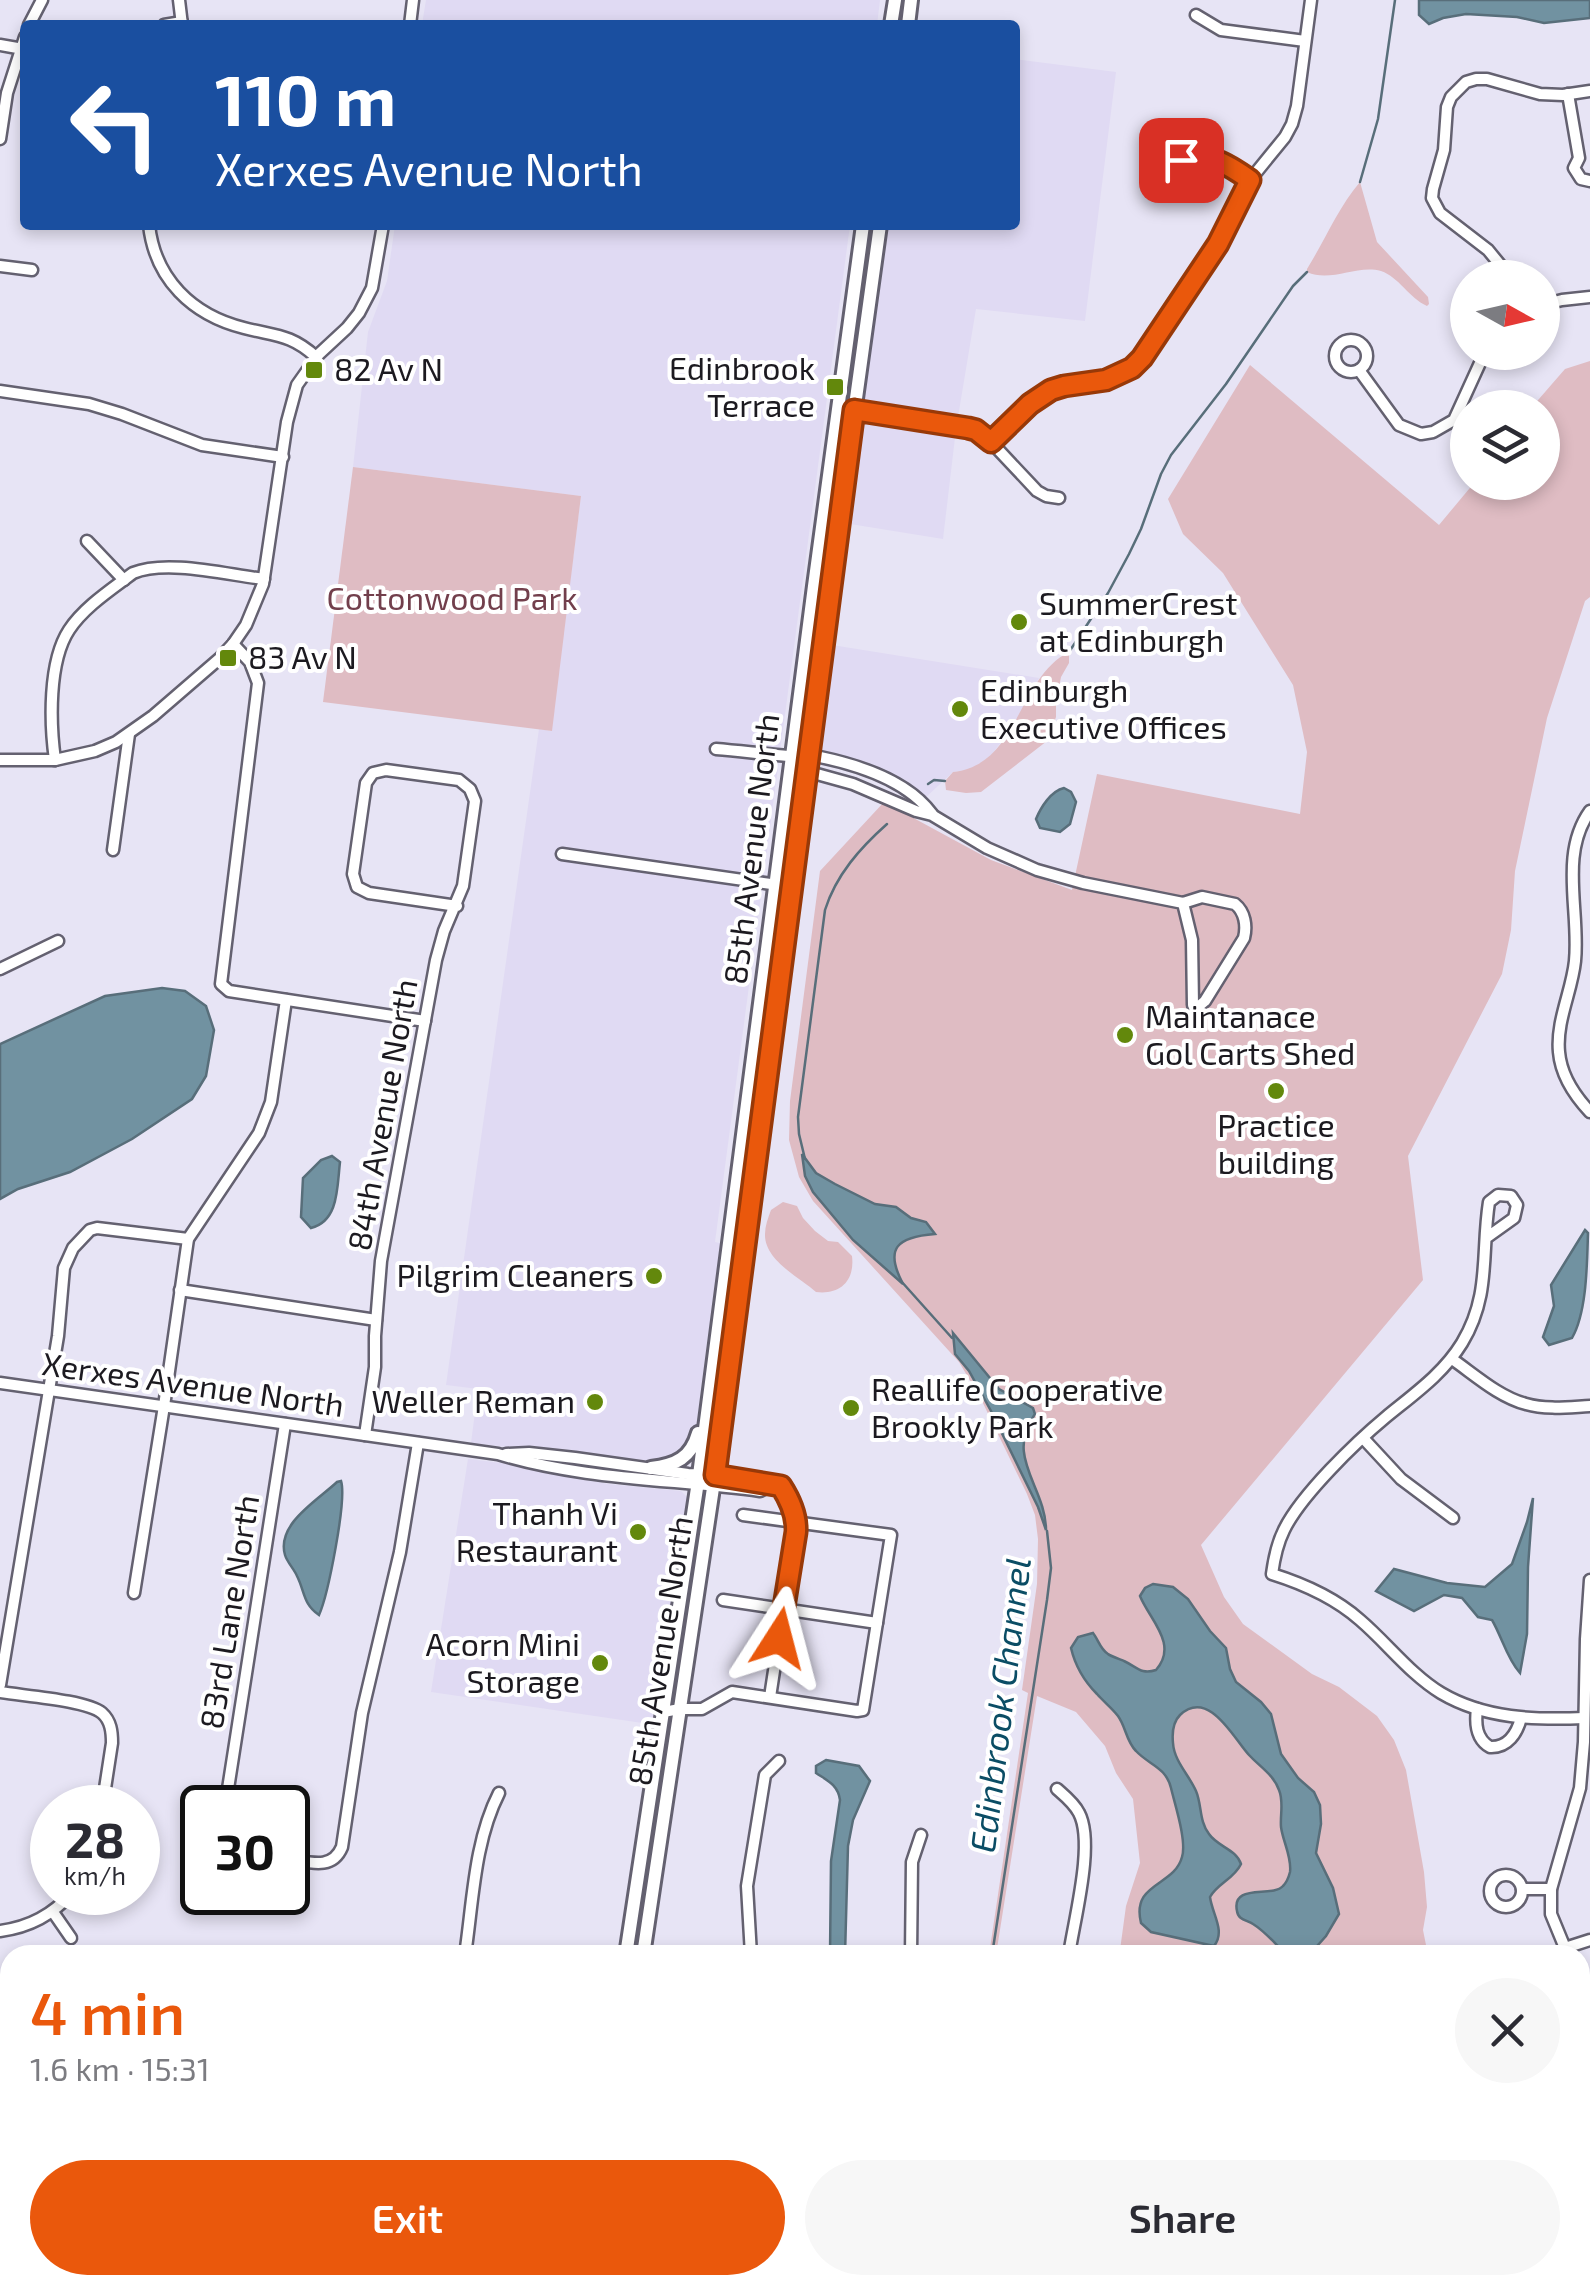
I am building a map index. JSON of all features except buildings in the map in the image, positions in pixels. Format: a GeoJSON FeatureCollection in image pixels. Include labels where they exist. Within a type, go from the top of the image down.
{"type":"FeatureCollection","features":[{"type":"Feature","properties":{"kind":"main road","name":"85th Avenue North"},"geometry":{"type":"LineString","coordinates":[[628,1945],[698,1480],[862,230]]}},
{"type":"Feature","properties":{"kind":"main road","name":"85th Avenue North"},"geometry":{"type":"LineString","coordinates":[[644,1945],[714,1481],[879,230]]}},
{"type":"Feature","properties":{"kind":"main road"},"geometry":{"type":"LineString","coordinates":[[651,1468],[678,1462],[689,1453],[702,1395],[712,1372]]}},
{"type":"Feature","properties":{"kind":"street"},"geometry":{"type":"LineString","coordinates":[[991,442],[1030,404],[1051,390],[1106,380],[1132,368],[1142,358],[1218,244],[1250,180],[1292,124],[1311,0]]}},
{"type":"Feature","properties":{"kind":"street"},"geometry":{"type":"LineString","coordinates":[[1196,14],[1220,30],[1305,41]]}},
{"type":"Feature","properties":{"kind":"street"},"geometry":{"type":"LineString","coordinates":[[0,140],[7,93],[20,56]]}},
{"type":"Feature","properties":{"kind":"street"},"geometry":{"type":"LineString","coordinates":[[1496,260],[1435,206],[1432,190],[1444,150],[1447,107],[1457,88],[1486,79],[1540,94],[1590,91]]}},
{"type":"Feature","properties":{"kind":"street"},"geometry":{"type":"LineString","coordinates":[[1568,94],[1584,159],[1574,168],[1580,179],[1590,181]]}},
{"type":"Feature","properties":{"kind":"street"},"geometry":{"type":"LineString","coordinates":[[1181,160],[1201,156],[1250,180]]}},
{"type":"Feature","properties":{"kind":"street"},"geometry":{"type":"LineString","coordinates":[[150,230],[158,262],[191,304],[223,322],[287,337],[316,357]]}},
{"type":"Feature","properties":{"kind":"street"},"geometry":{"type":"LineString","coordinates":[[0,762],[55,760],[95,750],[129,734],[232,644],[256,605],[264,580],[287,422],[297,385],[316,357],[359,313],[372,288],[381,230]]}},
{"type":"Feature","properties":{"kind":"street"},"geometry":{"type":"LineString","coordinates":[[0,266],[32,270]]}},
{"type":"Feature","properties":{"kind":"street"},"geometry":{"type":"LineString","coordinates":[[1560,300],[1590,297]]}},
{"type":"Feature","properties":{"kind":"street"},"geometry":{"type":"LineString","coordinates":[[1359,370],[1398,424],[1421,434],[1454,420],[1477,370]]}},
{"type":"Feature","properties":{"kind":"street"},"geometry":{"type":"LineString","coordinates":[[0,391],[88,404],[202,445],[283,457]]}},
{"type":"Feature","properties":{"kind":"street"},"geometry":{"type":"LineString","coordinates":[[838,408],[976,430],[1038,491],[1058,498]]}},
{"type":"Feature","properties":{"kind":"street"},"geometry":{"type":"LineString","coordinates":[[88,541],[124,580]]}},
{"type":"Feature","properties":{"kind":"street"},"geometry":{"type":"LineString","coordinates":[[55,760],[51,720],[62,644],[79,618],[134,573],[155,566],[264,580]]}},
{"type":"Feature","properties":{"kind":"street"},"geometry":{"type":"LineString","coordinates":[[232,644],[250,662],[258,683],[220,979],[224,989],[425,1020]]}},
{"type":"Feature","properties":{"kind":"street"},"geometry":{"type":"LineString","coordinates":[[113,850],[129,734]]}},
{"type":"Feature","properties":{"kind":"street"},"geometry":{"type":"LineString","coordinates":[[716,749],[808,756],[858,768],[898,785],[923,802],[932,815]]}},
{"type":"Feature","properties":{"kind":"street"},"geometry":{"type":"LineString","coordinates":[[792,757],[806,772],[853,784],[916,812],[932,815],[987,848],[1037,870],[1183,903],[1202,897],[1235,904],[1243,914],[1244,938],[1202,1005],[1193,1005],[1192,940],[1183,903]]}},
{"type":"Feature","properties":{"kind":"street"},"geometry":{"type":"LineString","coordinates":[[853,784],[858,768]]}},
{"type":"Feature","properties":{"kind":"street","name":"84th Avenue North"},"geometry":{"type":"LineString","coordinates":[[365,1436],[388,1219],[440,946],[456,906],[464,886],[476,808],[470,788],[452,779],[380,770],[368,777],[353,874],[357,887],[368,893],[456,906]]}},
{"type":"Feature","properties":{"kind":"street"},"geometry":{"type":"LineString","coordinates":[[1590,811],[1576,835],[1573,851],[1575,964],[1559,1033],[1559,1050],[1569,1084],[1590,1112]]}},
{"type":"Feature","properties":{"kind":"street"},"geometry":{"type":"LineString","coordinates":[[562,854],[792,886]]}},
{"type":"Feature","properties":{"kind":"street"},"geometry":{"type":"LineString","coordinates":[[1576,906],[1590,907]]}},
{"type":"Feature","properties":{"kind":"street"},"geometry":{"type":"LineString","coordinates":[[0,970],[58,941]]}},
{"type":"Feature","properties":{"kind":"street"},"geometry":{"type":"LineString","coordinates":[[1192,980],[1205,988],[1214,987]]}},
{"type":"Feature","properties":{"kind":"street"},"geometry":{"type":"LineString","coordinates":[[134,1594],[188,1239],[266,1118],[286,1000]]}},
{"type":"Feature","properties":{"kind":"street"},"geometry":{"type":"LineString","coordinates":[[105,1785],[112,1734],[100,1712],[84,1705],[0,1689],[58,1336],[67,1257],[90,1230],[105,1228],[188,1239]]}},
{"type":"Feature","properties":{"kind":"street"},"geometry":{"type":"LineString","coordinates":[[1486,1238],[1480,1300],[1474,1321],[1452,1359],[1321,1481],[1292,1516],[1279,1541],[1272,1574],[1341,1605],[1437,1690],[1477,1709],[1522,1718],[1584,1718]]}},
{"type":"Feature","properties":{"kind":"street"},"geometry":{"type":"LineString","coordinates":[[180,1290],[376,1320]]}},
{"type":"Feature","properties":{"kind":"street"},"geometry":{"type":"LineString","coordinates":[[1452,1359],[1523,1404],[1590,1406]]}},
{"type":"Feature","properties":{"kind":"street","name":"Xerxes Avenue North"},"geometry":{"type":"LineString","coordinates":[[0,1382],[418,1444],[651,1468],[698,1480]]}},
{"type":"Feature","properties":{"kind":"street","name":"83rd Lane North"},"geometry":{"type":"LineString","coordinates":[[229,1785],[284,1424]]}},
{"type":"Feature","properties":{"kind":"street"},"geometry":{"type":"LineString","coordinates":[[1363,1438],[1401,1479],[1453,1518]]}},
{"type":"Feature","properties":{"kind":"street"},"geometry":{"type":"LineString","coordinates":[[310,1862],[329,1863],[342,1847],[362,1713],[400,1552],[418,1444]]}},
{"type":"Feature","properties":{"kind":"street","name":"Xerxes Avenue North"},"geometry":{"type":"LineString","coordinates":[[498,1454],[602,1477],[760,1481],[777,1485],[790,1502],[796,1523]]}},
{"type":"Feature","properties":{"kind":"street"},"geometry":{"type":"LineString","coordinates":[[663,1712],[702,1708],[732,1692],[863,1710],[890,1535],[743,1515]]}},
{"type":"Feature","properties":{"kind":"street"},"geometry":{"type":"LineString","coordinates":[[770,1696],[796,1523]]}},
{"type":"Feature","properties":{"kind":"street"},"geometry":{"type":"LineString","coordinates":[[1558,1945],[1551,1914],[1551,1889],[1585,1789],[1586,1619],[1590,1580]]}},
{"type":"Feature","properties":{"kind":"street"},"geometry":{"type":"LineString","coordinates":[[724,1600],[877,1622]]}},
{"type":"Feature","properties":{"kind":"street"},"geometry":{"type":"LineString","coordinates":[[1477,1709],[1480,1738],[1490,1747],[1510,1740],[1522,1718]]}},
{"type":"Feature","properties":{"kind":"street"},"geometry":{"type":"LineString","coordinates":[[750,1945],[747,1886],[765,1775],[779,1761]]}},
{"type":"Feature","properties":{"kind":"street"},"geometry":{"type":"LineString","coordinates":[[1057,1790],[1073,1803],[1086,1833],[1071,1945]]}},
{"type":"Feature","properties":{"kind":"street"},"geometry":{"type":"LineString","coordinates":[[466,1945],[481,1842],[498,1793]]}},
{"type":"Feature","properties":{"kind":"street"},"geometry":{"type":"LineString","coordinates":[[911,1945],[912,1862],[921,1835]]}},
{"type":"Feature","properties":{"kind":"street"},"geometry":{"type":"LineString","coordinates":[[1522,1889],[1551,1889]]}},
{"type":"Feature","properties":{"kind":"street"},"geometry":{"type":"LineString","coordinates":[[0,1931],[31,1924],[48,1915]]}},
{"type":"Feature","properties":{"kind":"street"},"geometry":{"type":"LineString","coordinates":[[55,1915],[71,1938]]}},
{"type":"Feature","properties":{"kind":"shaded area"},"geometry":{"type":"Polygon","coordinates":[[[426,0],[880,0],[878,20],[423,20],[426,0]]]}},
{"type":"Feature","properties":{"kind":"shaded area"},"geometry":{"type":"Polygon","coordinates":[[[1020,60],[1116,72],[1085,321],[976,309],[958,417],[869,404],[862,397],[884,230],[1020,230],[1020,60]]]}},
{"type":"Feature","properties":{"kind":"shaded area"},"geometry":{"type":"Polygon","coordinates":[[[394,230],[849,230],[715,1242],[724,1244],[717,1297],[695,1437],[688,1450],[658,1463],[471,1443],[478,1389],[446,1385],[539,729],[551,731],[581,496],[353,467],[368,332],[387,281],[394,230]]]}},
{"type":"Feature","properties":{"kind":"shaded area"},"geometry":{"type":"Polygon","coordinates":[[[865,417],[956,429],[943,539],[844,523],[857,420],[865,417]]]}},
{"type":"Feature","properties":{"kind":"shaded area"},"geometry":{"type":"Polygon","coordinates":[[[832,645],[1039,678],[1012,728],[992,754],[974,769],[953,772],[924,799],[816,749],[823,680],[832,645]]]}},
{"type":"Feature","properties":{"kind":"shaded area"},"geometry":{"type":"Polygon","coordinates":[[[468,1459],[519,1465],[608,1484],[681,1491],[689,1499],[656,1725],[431,1692],[468,1459]]]}},
{"type":"Feature","properties":{"kind":"green space"},"geometry":{"type":"Polygon","coordinates":[[[1360,182],[1377,242],[1428,297],[1427,306],[1381,271],[1325,276],[1307,272],[1338,213],[1360,182]]]}},
{"type":"Feature","properties":{"kind":"green space"},"geometry":{"type":"Polygon","coordinates":[[[1590,361],[1590,597],[1585,601],[1547,718],[1515,871],[1511,930],[1502,974],[1408,1156],[1423,1280],[1201,1545],[1224,1597],[1243,1624],[1377,1716],[1394,1740],[1406,1770],[1424,1872],[1426,1945],[1121,1945],[1126,1906],[1140,1863],[1133,1799],[1105,1746],[1076,1712],[1037,1696],[998,1945],[990,1945],[1028,1693],[1022,1690],[1037,1584],[1035,1515],[981,1399],[959,1362],[813,1201],[799,1177],[789,1140],[790,1101],[820,871],[884,802],[991,860],[1072,890],[1097,774],[1300,814],[1307,752],[1293,685],[1223,573],[1183,534],[1168,499],[1250,365],[1439,525],[1460,500],[1560,500],[1560,390],[1547,390],[1565,369],[1590,361]]]}},
{"type":"Feature","properties":{"kind":"green space","name":"Cottonwood Park"},"geometry":{"type":"Polygon","coordinates":[[[353,467],[581,496],[552,731],[323,702],[353,467]]]}},
{"type":"Feature","properties":{"kind":"green space"},"geometry":{"type":"Polygon","coordinates":[[[1069,652],[1047,741],[981,792],[946,790],[945,781],[953,772],[975,766],[992,754],[1038,681],[1069,652]]]}},
{"type":"Feature","properties":{"kind":"green space"},"geometry":{"type":"Polygon","coordinates":[[[783,1202],[797,1206],[815,1231],[828,1241],[838,1242],[852,1256],[849,1279],[839,1288],[816,1292],[770,1252],[765,1234],[767,1222],[771,1210],[783,1202]]]}},
{"type":"Feature","properties":{"kind":"water"},"geometry":{"type":"Polygon","coordinates":[[[1419,0],[1590,0],[1590,18],[1544,23],[1466,14],[1429,24],[1419,15],[1419,0]]]}},
{"type":"Feature","properties":{"kind":"water"},"geometry":{"type":"Polygon","coordinates":[[[1064,788],[1076,802],[1070,824],[1060,832],[1040,828],[1036,819],[1041,810],[1051,796],[1064,788]]]}},
{"type":"Feature","properties":{"kind":"water"},"geometry":{"type":"Polygon","coordinates":[[[162,988],[185,991],[206,1006],[214,1030],[206,1076],[192,1099],[132,1139],[70,1172],[0,1199],[0,1044],[105,996],[162,988]]]}},
{"type":"Feature","properties":{"kind":"water"},"geometry":{"type":"Polygon","coordinates":[[[802,1154],[816,1173],[835,1184],[875,1204],[896,1207],[911,1218],[926,1222],[935,1234],[911,1238],[895,1253],[903,1284],[853,1240],[813,1192],[805,1176],[802,1154]]]}},
{"type":"Feature","properties":{"kind":"water"},"geometry":{"type":"Polygon","coordinates":[[[332,1156],[340,1162],[335,1202],[327,1218],[311,1228],[301,1217],[303,1178],[321,1160],[332,1156]]]}},
{"type":"Feature","properties":{"kind":"water"},"geometry":{"type":"Polygon","coordinates":[[[1585,1230],[1586,1273],[1577,1327],[1572,1338],[1549,1345],[1543,1337],[1554,1306],[1551,1285],[1585,1230]]]}},
{"type":"Feature","properties":{"kind":"water"},"geometry":{"type":"Polygon","coordinates":[[[953,1333],[999,1389],[1033,1408],[1035,1414],[1024,1444],[1025,1458],[1046,1530],[991,1411],[955,1354],[953,1333]]]}},
{"type":"Feature","properties":{"kind":"water"},"geometry":{"type":"Polygon","coordinates":[[[341,1481],[336,1548],[319,1615],[307,1602],[286,1558],[284,1544],[292,1523],[341,1481]]]}},
{"type":"Feature","properties":{"kind":"water"},"geometry":{"type":"Polygon","coordinates":[[[1533,1498],[1527,1634],[1520,1673],[1492,1620],[1478,1617],[1462,1598],[1444,1595],[1414,1611],[1376,1591],[1394,1569],[1447,1583],[1485,1587],[1512,1564],[1533,1498]]]}},
{"type":"Feature","properties":{"kind":"water"},"geometry":{"type":"Polygon","coordinates":[[[1153,1584],[1173,1587],[1188,1599],[1226,1648],[1236,1682],[1271,1714],[1281,1754],[1314,1792],[1320,1805],[1321,1824],[1316,1853],[1333,1888],[1339,1914],[1318,1945],[1277,1945],[1238,1914],[1240,1897],[1278,1889],[1289,1875],[1290,1861],[1281,1827],[1282,1804],[1274,1780],[1220,1719],[1201,1708],[1191,1708],[1174,1724],[1174,1750],[1196,1791],[1206,1829],[1241,1864],[1210,1897],[1219,1928],[1214,1945],[1151,1932],[1141,1923],[1142,1900],[1178,1867],[1182,1857],[1178,1813],[1165,1775],[1133,1747],[1118,1716],[1084,1678],[1071,1648],[1078,1637],[1093,1633],[1109,1655],[1143,1671],[1156,1670],[1162,1660],[1163,1641],[1140,1596],[1153,1584]]]}},
{"type":"Feature","properties":{"kind":"water"},"geometry":{"type":"Polygon","coordinates":[[[826,1760],[859,1766],[870,1781],[853,1820],[848,1846],[845,1945],[830,1945],[831,1861],[840,1800],[835,1787],[816,1773],[816,1766],[826,1760]]]}},
{"type":"Feature","properties":{"kind":"waterway","name":"Edinbrook Channel"},"geometry":{"type":"LineString","coordinates":[[1360,182],[1378,119],[1395,0]]}},
{"type":"Feature","properties":{"kind":"waterway","name":"Edinbrook Channel"},"geometry":{"type":"LineString","coordinates":[[1069,652],[1129,554],[1171,455],[1307,272]]}},
{"type":"Feature","properties":{"kind":"waterway","name":"Edinbrook Channel"},"geometry":{"type":"LineString","coordinates":[[928,784],[945,781]]}},
{"type":"Feature","properties":{"kind":"waterway","name":"Edinbrook Channel"},"geometry":{"type":"LineString","coordinates":[[805,1159],[798,1117],[825,910],[850,863],[887,824]]}},
{"type":"Feature","properties":{"kind":"waterway","name":"Edinbrook Channel"},"geometry":{"type":"LineString","coordinates":[[901,1281],[952,1338]]}},
{"type":"Feature","properties":{"kind":"waterway","name":"Edinbrook Channel"},"geometry":{"type":"LineString","coordinates":[[994,1945],[1047,1600],[1051,1568],[1047,1531]]}},
{"type":"Feature","properties":{"kind":"place","name":"82 Av N"},"geometry":{"type":"Point","coordinates":[314,370]}},
{"type":"Feature","properties":{"kind":"place","name":"Edinbrook Terrace"},"geometry":{"type":"Point","coordinates":[835,387]}},
{"type":"Feature","properties":{"kind":"place","name":"SummerCrest at Edinburgh"},"geometry":{"type":"Point","coordinates":[1019,622]}},
{"type":"Feature","properties":{"kind":"place","name":"83 Av N"},"geometry":{"type":"Point","coordinates":[228,658]}},
{"type":"Feature","properties":{"kind":"place","name":"Edinburgh Executive Offices"},"geometry":{"type":"Point","coordinates":[960,709]}},
{"type":"Feature","properties":{"kind":"place","name":"Maintanace Gol Carts Shed"},"geometry":{"type":"Point","coordinates":[1125,1035]}},
{"type":"Feature","properties":{"kind":"place","name":"Practice building"},"geometry":{"type":"Point","coordinates":[1276,1091]}},
{"type":"Feature","properties":{"kind":"place","name":"Pilgrim Cleaners"},"geometry":{"type":"Point","coordinates":[654,1276]}},
{"type":"Feature","properties":{"kind":"place","name":"Weller Reman"},"geometry":{"type":"Point","coordinates":[595,1402]}},
{"type":"Feature","properties":{"kind":"place","name":"Reallife Cooperative Brookly Park"},"geometry":{"type":"Point","coordinates":[851,1408]}},
{"type":"Feature","properties":{"kind":"place","name":"Thanh Vi Restaurant"},"geometry":{"type":"Point","coordinates":[638,1532]}},
{"type":"Feature","properties":{"kind":"place","name":"Acorn Mini Storage"},"geometry":{"type":"Point","coordinates":[600,1663]}},
{"type":"Feature","properties":{"kind":"route"},"geometry":{"type":"LineString","coordinates":[[779,1638],[796,1517],[781,1486],[715,1475],[854,410],[968,428],[991,442],[1030,404],[1051,390],[1106,380],[1132,368],[1150,349],[1218,244],[1250,180],[1201,156],[1181,160]]}}]}
